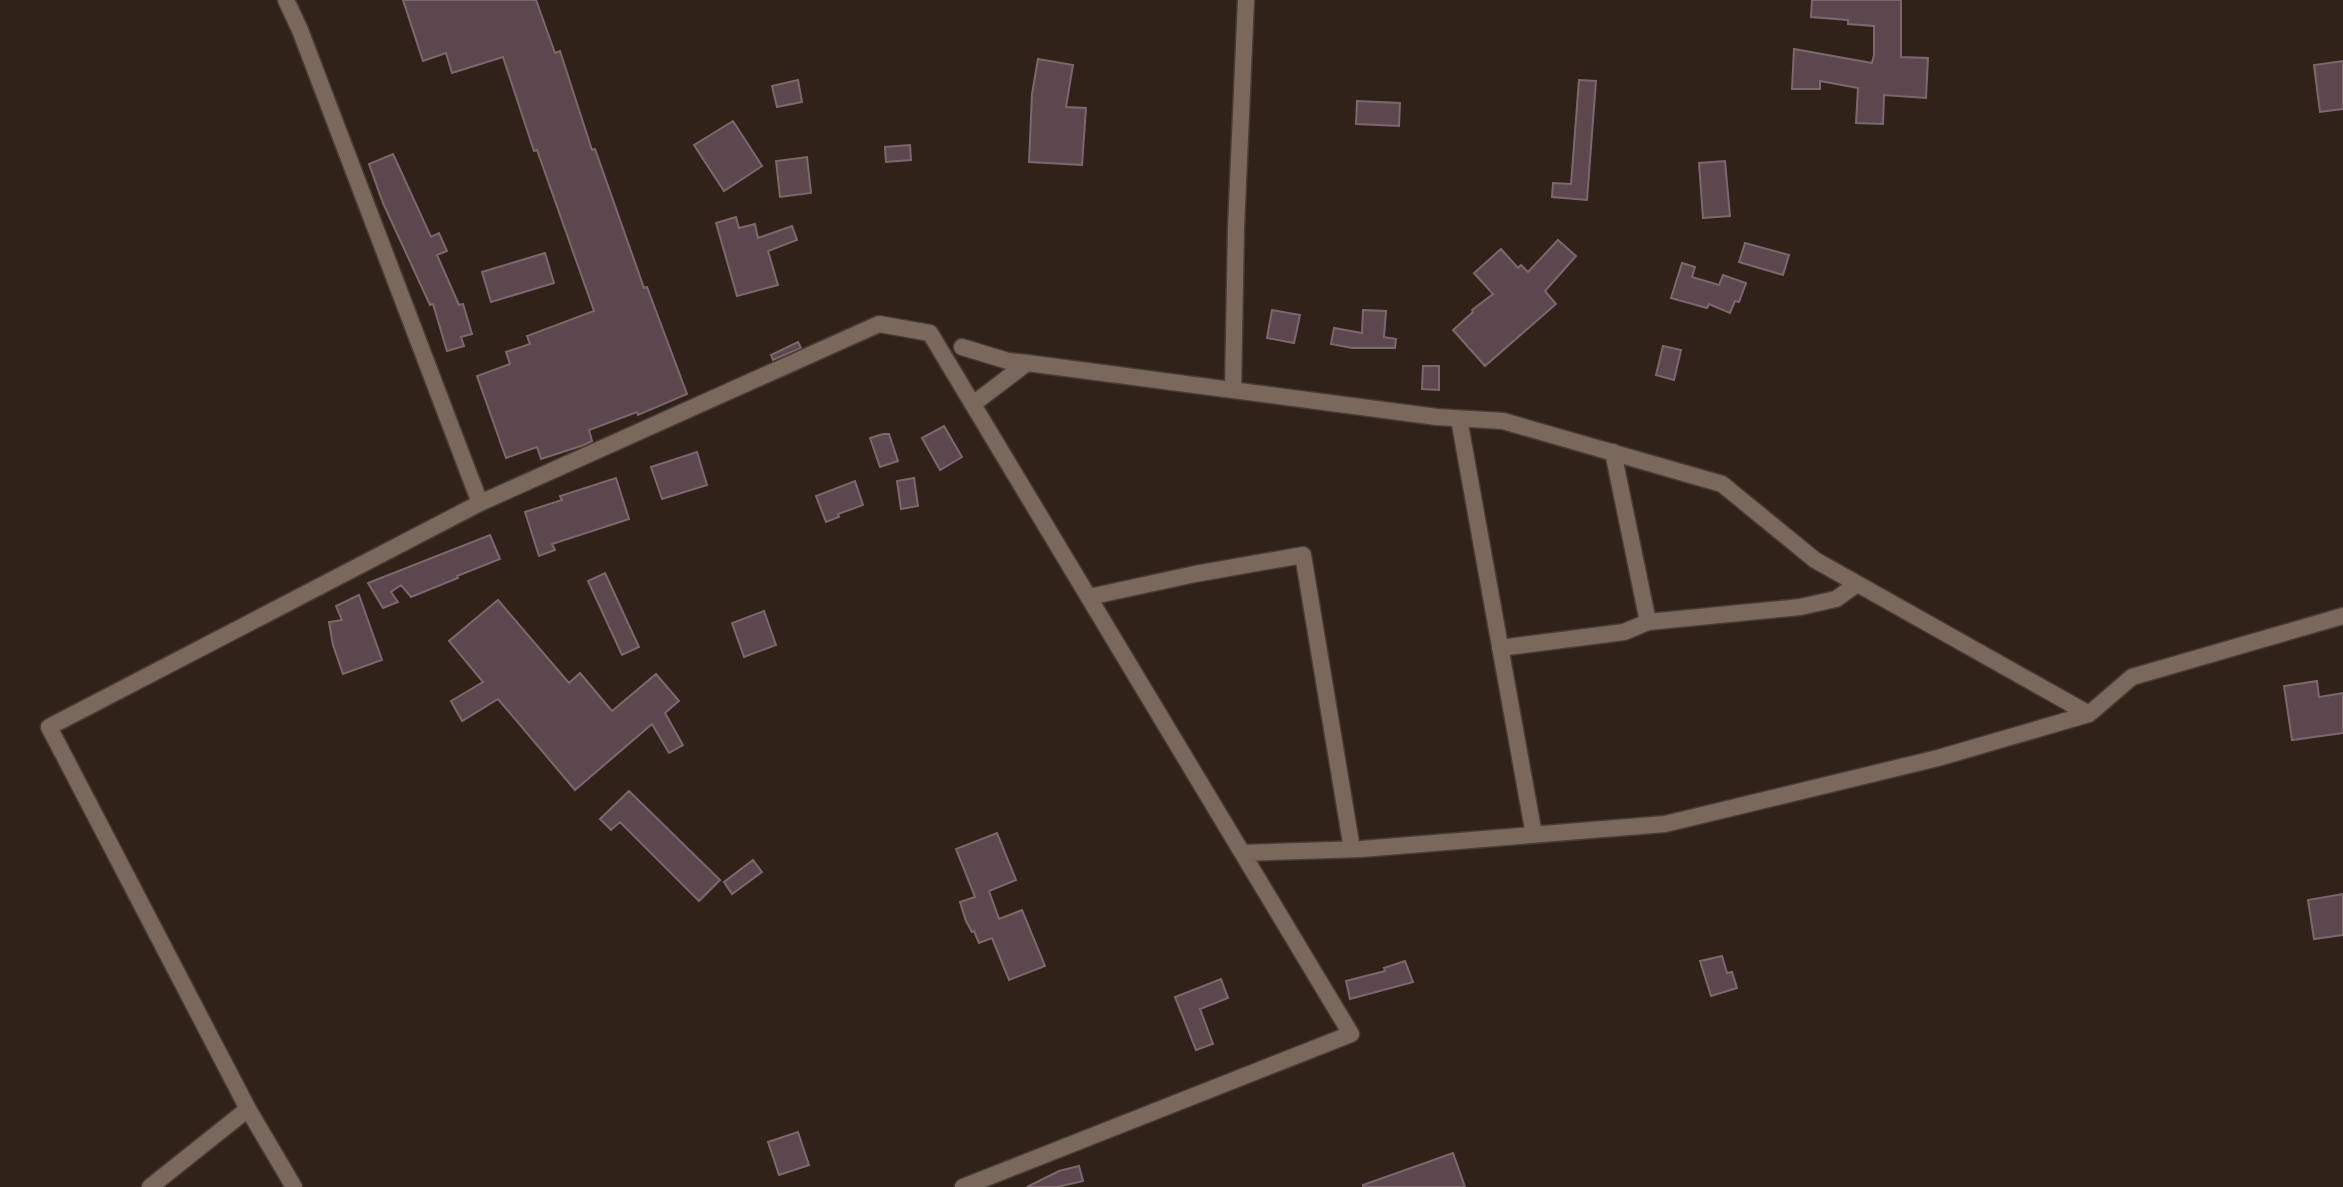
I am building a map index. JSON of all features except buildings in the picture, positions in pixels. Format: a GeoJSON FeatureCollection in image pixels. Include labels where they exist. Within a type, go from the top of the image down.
{"type":"FeatureCollection","features":[{"type":"Feature","properties":{"kind":"street"},"geometry":{"type":"LineString","coordinates":[[286,0],[300,30],[480,503]]}},
{"type":"Feature","properties":{"kind":"street"},"geometry":{"type":"LineString","coordinates":[[1233,390],[1236,229],[1246,0]]}},
{"type":"Feature","properties":{"kind":"street"},"geometry":{"type":"LineString","coordinates":[[294,1187],[248,1109],[49,727],[480,503],[879,324],[930,333],[1351,1034],[963,1187]]}},
{"type":"Feature","properties":{"kind":"street"},"geometry":{"type":"LineString","coordinates":[[961,347],[1008,361],[1459,419],[1503,421],[1722,484],[1815,560],[2089,714]]}},
{"type":"Feature","properties":{"kind":"street"},"geometry":{"type":"LineString","coordinates":[[973,404],[1027,363]]}},
{"type":"Feature","properties":{"kind":"street"},"geometry":{"type":"LineString","coordinates":[[1459,419],[1534,835]]}},
{"type":"Feature","properties":{"kind":"street"},"geometry":{"type":"LineString","coordinates":[[1613,453],[1648,622]]}},
{"type":"Feature","properties":{"kind":"street"},"geometry":{"type":"LineString","coordinates":[[1089,597],[1195,574],[1303,555],[1352,849]]}},
{"type":"Feature","properties":{"kind":"street"},"geometry":{"type":"LineString","coordinates":[[1500,648],[1624,632],[1648,622],[1800,607],[1836,599],[1857,584]]}},
{"type":"Feature","properties":{"kind":"street"},"geometry":{"type":"LineString","coordinates":[[1243,853],[1352,849],[1665,824],[1938,758],[2089,714],[2132,677],[2343,616]]}},
{"type":"Feature","properties":{"kind":"street"},"geometry":{"type":"LineString","coordinates":[[150,1187],[248,1109]]}}]}
